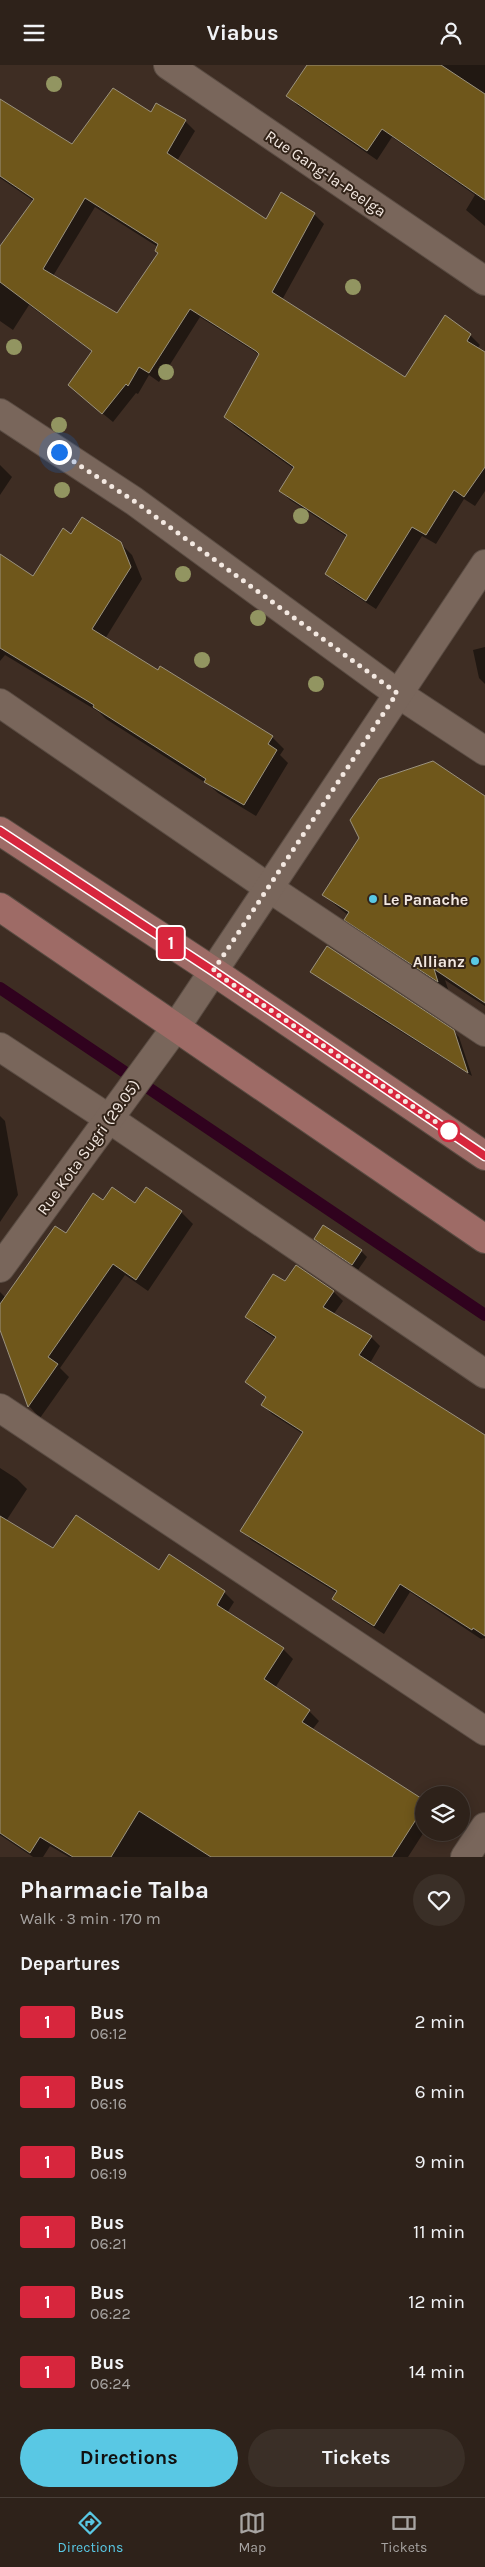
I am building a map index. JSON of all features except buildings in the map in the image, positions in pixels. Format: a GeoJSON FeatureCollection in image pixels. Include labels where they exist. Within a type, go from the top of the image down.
{"type":"FeatureCollection","features":[{"type":"Feature","properties":{"kind":"main road"},"geometry":{"type":"LineString","coordinates":[[0,831],[213,971],[485,1156]]}},
{"type":"Feature","properties":{"kind":"main road"},"geometry":{"type":"LineString","coordinates":[[0,907],[485,1239]]}},
{"type":"Feature","properties":{"kind":"street","name":"Rue Gang-la-Peelga"},"geometry":{"type":"LineString","coordinates":[[168,65],[485,281]]}},
{"type":"Feature","properties":{"kind":"street"},"geometry":{"type":"LineString","coordinates":[[0,413],[134,501],[397,693],[485,751]]}},
{"type":"Feature","properties":{"kind":"street","name":"Rue Kota Sugri (29.05)"},"geometry":{"type":"LineString","coordinates":[[0,1268],[176,1027],[397,693],[485,564]]}},
{"type":"Feature","properties":{"kind":"street"},"geometry":{"type":"LineString","coordinates":[[0,703],[269,888],[485,1032]]}},
{"type":"Feature","properties":{"kind":"street"},"geometry":{"type":"LineString","coordinates":[[0,1047],[108,1118],[485,1374]]}},
{"type":"Feature","properties":{"kind":"street"},"geometry":{"type":"LineString","coordinates":[[0,1408],[485,1731]]}},
{"type":"Feature","properties":{"kind":"street"},"geometry":{"type":"LineString","coordinates":[[465,1857],[485,1827]]}},
{"type":"Feature","properties":{"kind":"waterway"},"geometry":{"type":"LineString","coordinates":[[0,988],[485,1315]]}},
{"type":"Feature","properties":{"kind":"bus line","name":"1"},"geometry":{"type":"LineString","coordinates":[[0,831],[213,971],[485,1156]]}},
{"type":"Feature","properties":{"kind":"place","name":"Le Panache"},"geometry":{"type":"Point","coordinates":[373,899]}},
{"type":"Feature","properties":{"kind":"place","name":"Allianz"},"geometry":{"type":"Point","coordinates":[475,961]}},
{"type":"Feature","properties":{"kind":"route"},"geometry":{"type":"LineString","coordinates":[[59,452],[134,501],[397,693],[213,971],[449,1131]]}}]}
